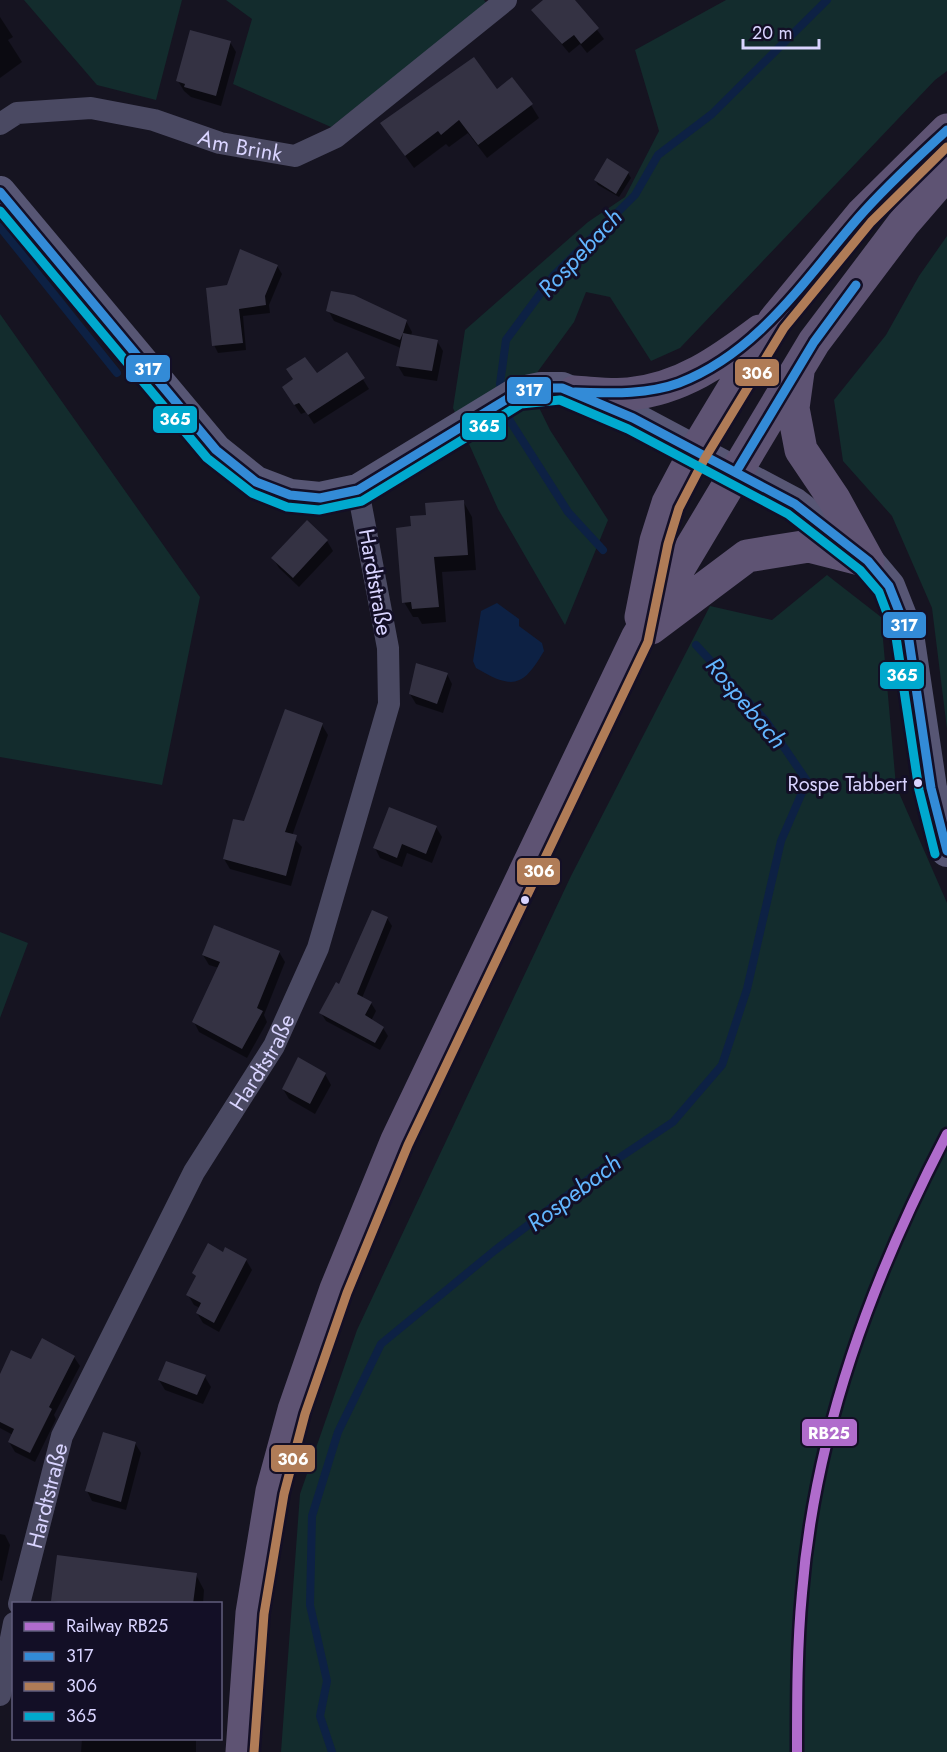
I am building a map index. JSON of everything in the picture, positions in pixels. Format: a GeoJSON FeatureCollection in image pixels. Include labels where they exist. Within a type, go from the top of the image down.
{"type":"FeatureCollection","features":[{"type":"Feature","properties":{"kind":"main road"},"geometry":{"type":"LineString","coordinates":[[637,638],[656,541],[668,504],[695,452],[774,321],[862,214],[947,130]]}},
{"type":"Feature","properties":{"kind":"main road"},"geometry":{"type":"LineString","coordinates":[[242,1752],[252,1613],[272,1491],[294,1410],[336,1289],[398,1140],[637,638],[799,365],[903,224],[947,173]]}},
{"type":"Feature","properties":{"kind":"main road"},"geometry":{"type":"LineString","coordinates":[[574,392],[629,394],[679,383],[719,362],[774,321]]}},
{"type":"Feature","properties":{"kind":"main road"},"geometry":{"type":"LineString","coordinates":[[799,365],[793,408],[801,450],[834,498],[868,561]]}},
{"type":"Feature","properties":{"kind":"main road"},"geometry":{"type":"LineString","coordinates":[[637,638],[747,556],[809,546],[868,561]]}},
{"type":"Feature","properties":{"kind":"street","name":"Am Brink"},"geometry":{"type":"LineString","coordinates":[[0,123],[17,113],[91,108],[154,120],[220,143],[295,156],[336,137],[506,0]]}},
{"type":"Feature","properties":{"kind":"street"},"geometry":{"type":"LineString","coordinates":[[0,192],[216,450],[256,482],[290,495],[320,498],[358,490],[391,472],[484,411],[517,393],[541,388],[574,392],[633,418],[795,504],[868,561],[889,586],[908,634],[931,788],[947,851]]}},
{"type":"Feature","properties":{"kind":"street","name":"Hardtstraße"},"geometry":{"type":"LineString","coordinates":[[20,1602],[62,1436],[194,1172],[274,1046],[318,948],[389,704],[388,648],[358,490]]}},
{"type":"Feature","properties":{"kind":"street"},"geometry":{"type":"LineString","coordinates":[[0,1695],[12,1633]]}},
{"type":"Feature","properties":{"kind":"green space"},"geometry":{"type":"Polygon","coordinates":[[[24,0],[182,0],[156,100],[97,85],[24,0]]]}},
{"type":"Feature","properties":{"kind":"green space"},"geometry":{"type":"Polygon","coordinates":[[[226,0],[484,0],[487,4],[331,127],[233,84],[252,19],[226,0]]]}},
{"type":"Feature","properties":{"kind":"green space"},"geometry":{"type":"Polygon","coordinates":[[[726,0],[947,0],[947,71],[935,80],[680,348],[651,361],[610,297],[586,292],[574,322],[528,385],[550,430],[608,520],[565,625],[498,509],[453,408],[465,330],[588,222],[625,197],[659,131],[635,50],[726,0]]]}},
{"type":"Feature","properties":{"kind":"green space"},"geometry":{"type":"Polygon","coordinates":[[[947,236],[947,729],[932,608],[892,516],[843,461],[834,400],[886,335],[919,276],[947,236]]]}},
{"type":"Feature","properties":{"kind":"green space"},"geometry":{"type":"Polygon","coordinates":[[[0,314],[200,597],[162,785],[0,757],[0,314]]]}},
{"type":"Feature","properties":{"kind":"green space"},"geometry":{"type":"Polygon","coordinates":[[[827,575],[881,617],[896,786],[947,903],[947,1752],[281,1752],[300,1494],[357,1330],[571,876],[710,606],[772,620],[827,575]]]}},
{"type":"Feature","properties":{"kind":"green space"},"geometry":{"type":"Polygon","coordinates":[[[0,932],[28,943],[0,1018],[0,932]]]}},
{"type":"Feature","properties":{"kind":"water"},"geometry":{"type":"Polygon","coordinates":[[[497,603],[519,619],[519,626],[542,643],[544,651],[530,672],[516,681],[499,680],[476,668],[473,661],[481,611],[497,603]]]}},
{"type":"Feature","properties":{"kind":"building"},"geometry":{"type":"Polygon","coordinates":[[[543,0],[575,0],[599,28],[581,44],[574,35],[562,44],[531,10],[543,0]]]}},
{"type":"Feature","properties":{"kind":"building"},"geometry":{"type":"Polygon","coordinates":[[[190,30],[231,41],[216,96],[184,87],[185,84],[176,81],[190,30]]]}},
{"type":"Feature","properties":{"kind":"building"},"geometry":{"type":"Polygon","coordinates":[[[474,57],[497,89],[512,77],[533,104],[478,145],[459,120],[441,135],[438,131],[405,156],[380,123],[474,57]]]}},
{"type":"Feature","properties":{"kind":"building"},"geometry":{"type":"Polygon","coordinates":[[[607,158],[629,172],[616,194],[594,180],[607,158]]]}},
{"type":"Feature","properties":{"kind":"building"},"geometry":{"type":"Polygon","coordinates":[[[240,249],[278,265],[265,296],[266,305],[239,309],[243,343],[212,346],[206,288],[227,285],[240,249]]]}},
{"type":"Feature","properties":{"kind":"building"},"geometry":{"type":"Polygon","coordinates":[[[331,291],[354,295],[407,320],[400,340],[326,311],[331,291]]]}},
{"type":"Feature","properties":{"kind":"building"},"geometry":{"type":"Polygon","coordinates":[[[403,333],[438,340],[432,371],[396,366],[403,333]]]}},
{"type":"Feature","properties":{"kind":"building"},"geometry":{"type":"Polygon","coordinates":[[[347,352],[365,378],[308,415],[299,403],[294,405],[282,387],[293,379],[286,369],[305,357],[317,373],[347,352]]]}},
{"type":"Feature","properties":{"kind":"building"},"geometry":{"type":"Polygon","coordinates":[[[464,500],[468,555],[434,557],[439,607],[412,609],[411,602],[402,603],[396,528],[411,526],[410,516],[426,515],[425,503],[464,500]]]}},
{"type":"Feature","properties":{"kind":"building"},"geometry":{"type":"Polygon","coordinates":[[[307,520],[328,540],[293,578],[271,558],[307,520]]]}},
{"type":"Feature","properties":{"kind":"building"},"geometry":{"type":"Polygon","coordinates":[[[416,663],[448,673],[437,704],[409,694],[416,663]]]}},
{"type":"Feature","properties":{"kind":"building"},"geometry":{"type":"Polygon","coordinates":[[[285,709],[323,723],[285,832],[297,835],[286,876],[223,859],[233,819],[244,821],[285,709]]]}},
{"type":"Feature","properties":{"kind":"building"},"geometry":{"type":"Polygon","coordinates":[[[389,807],[437,826],[426,854],[402,844],[397,858],[373,848],[389,807]]]}},
{"type":"Feature","properties":{"kind":"building"},"geometry":{"type":"Polygon","coordinates":[[[372,910],[388,917],[357,994],[372,1002],[365,1015],[384,1027],[375,1043],[319,1013],[336,982],[339,984],[372,910]]]}},
{"type":"Feature","properties":{"kind":"building"},"geometry":{"type":"Polygon","coordinates":[[[214,925],[280,951],[257,1008],[263,1011],[242,1049],[192,1022],[220,962],[202,955],[214,925]]]}},
{"type":"Feature","properties":{"kind":"building"},"geometry":{"type":"Polygon","coordinates":[[[298,1057],[326,1073],[310,1104],[282,1089],[298,1057]]]}},
{"type":"Feature","properties":{"kind":"building"},"geometry":{"type":"Polygon","coordinates":[[[208,1243],[223,1252],[225,1247],[247,1259],[214,1323],[196,1313],[201,1303],[186,1295],[196,1276],[192,1273],[208,1243]]]}},
{"type":"Feature","properties":{"kind":"building"},"geometry":{"type":"Polygon","coordinates":[[[42,1338],[75,1356],[49,1407],[52,1409],[30,1453],[8,1442],[14,1429],[0,1422],[0,1374],[11,1350],[31,1359],[42,1338]]]}},
{"type":"Feature","properties":{"kind":"building"},"geometry":{"type":"Polygon","coordinates":[[[166,1361],[206,1375],[197,1395],[158,1380],[166,1361]]]}},
{"type":"Feature","properties":{"kind":"building"},"geometry":{"type":"Polygon","coordinates":[[[103,1432],[136,1442],[121,1502],[85,1491],[103,1432]]]}},
{"type":"Feature","properties":{"kind":"building"},"geometry":{"type":"Polygon","coordinates":[[[57,1555],[197,1573],[193,1602],[51,1601],[57,1555]]]}},
{"type":"Feature","properties":{"kind":"waterway","name":"Rospebach"},"geometry":{"type":"LineString","coordinates":[[502,392],[500,384],[506,340],[554,275],[635,195],[658,155],[712,114],[827,0]]}},
{"type":"Feature","properties":{"kind":"waterway"},"geometry":{"type":"LineString","coordinates":[[0,227],[117,373]]}},
{"type":"Feature","properties":{"kind":"waterway","name":"Rospebach"},"geometry":{"type":"LineString","coordinates":[[506,406],[510,421],[568,512],[603,550]]}},
{"type":"Feature","properties":{"kind":"waterway","name":"Rospebach"},"geometry":{"type":"LineString","coordinates":[[332,1752],[320,1716],[327,1681],[310,1605],[312,1516],[338,1432],[381,1344],[494,1251],[598,1172],[673,1122],[722,1065],[747,989],[781,841],[807,781],[766,721],[696,645]]}},
{"type":"Feature","properties":{"kind":"rail line","name":"RB25"},"geometry":{"type":"LineString","coordinates":[[797,1752],[798,1653],[802,1593],[809,1533],[834,1415],[851,1357],[872,1300],[920,1188],[947,1134]]}},
{"type":"Feature","properties":{"kind":"transit line","name":"317"},"geometry":{"type":"LineString","coordinates":[[575,392],[654,390],[679,383],[707,370],[733,353],[779,312],[869,206],[947,130]]}},
{"type":"Feature","properties":{"kind":"transit line","name":"306"},"geometry":{"type":"LineString","coordinates":[[254,1752],[264,1614],[284,1494],[305,1414],[347,1293],[408,1145],[648,642],[668,544],[679,508],[705,458],[784,328],[871,222],[947,147]]}},
{"type":"Feature","properties":{"kind":"transit line","name":"317"},"geometry":{"type":"LineString","coordinates":[[0,192],[216,450],[256,482],[290,495],[320,498],[358,490],[517,393],[541,388],[562,388],[633,418],[795,504],[868,561],[889,586],[908,634],[931,788],[947,851]]}},
{"type":"Feature","properties":{"kind":"transit line","name":"365"},"geometry":{"type":"LineString","coordinates":[[0,211],[207,458],[252,493],[287,507],[319,510],[362,501],[521,404],[560,400],[628,429],[788,514],[860,570],[879,592],[896,637],[919,790],[935,854]]}},
{"type":"Feature","properties":{"kind":"transit line","name":"317"},"geometry":{"type":"LineString","coordinates":[[736,472],[814,342],[856,285]]}},
{"type":"Feature","properties":{"kind":"place","name":"Rospe Tabbert"},"geometry":{"type":"Point","coordinates":[918,783]}}]}
